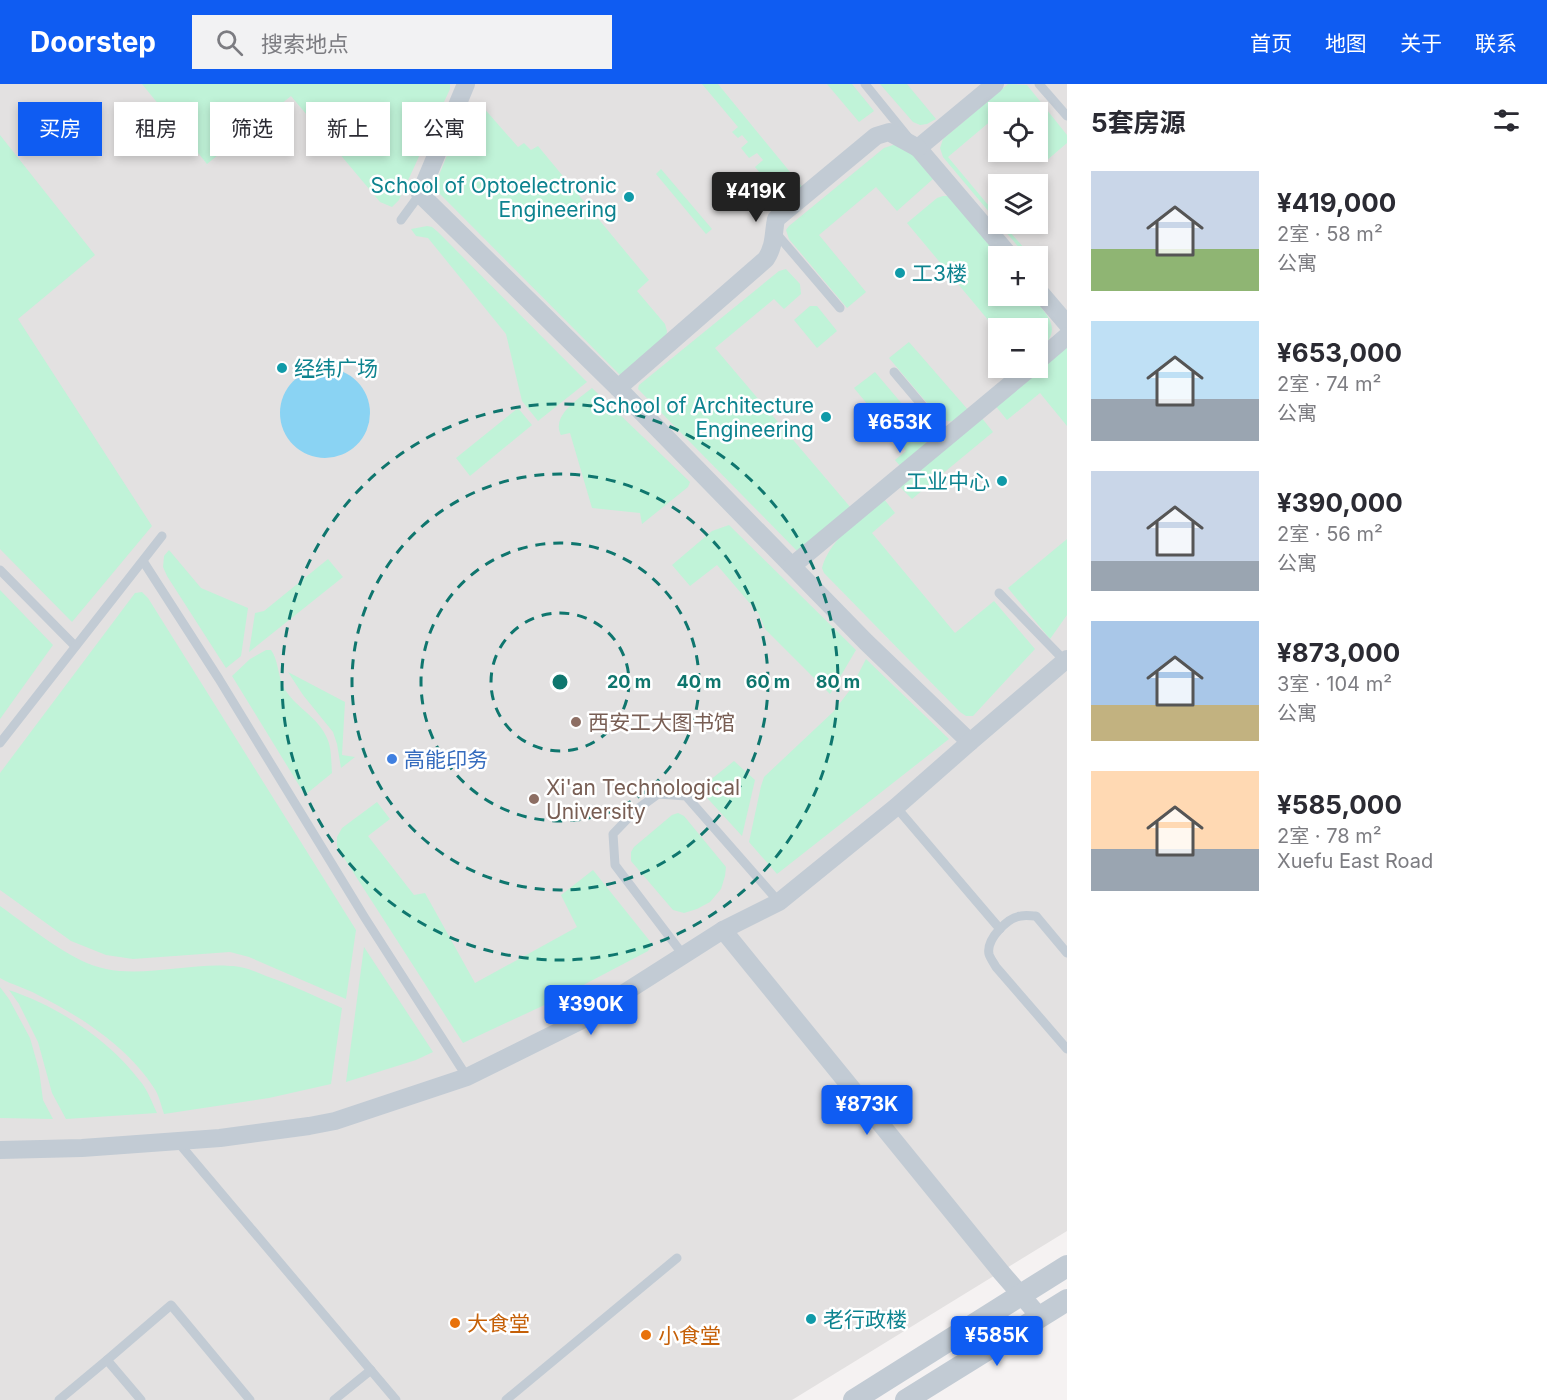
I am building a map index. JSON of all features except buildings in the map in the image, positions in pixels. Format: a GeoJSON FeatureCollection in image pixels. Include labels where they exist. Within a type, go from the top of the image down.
{"type":"FeatureCollection","features":[{"type":"Feature","properties":{"kind":"street"},"geometry":{"type":"LineString","coordinates":[[466,84],[420,194],[618,388],[866,642],[970,742]]}},
{"type":"Feature","properties":{"kind":"street"},"geometry":{"type":"LineString","coordinates":[[918,148],[995,84]]}},
{"type":"Feature","properties":{"kind":"street"},"geometry":{"type":"LineString","coordinates":[[618,388],[766,259],[774,241],[773,230],[776,219],[876,136],[889,132],[918,148],[1001,246]]}},
{"type":"Feature","properties":{"kind":"street"},"geometry":{"type":"LineString","coordinates":[[1048,302],[1067,324]]}},
{"type":"Feature","properties":{"kind":"street"},"geometry":{"type":"LineString","coordinates":[[1048,352],[1067,336]]}},
{"type":"Feature","properties":{"kind":"street"},"geometry":{"type":"LineString","coordinates":[[792,566],[1018,378]]}},
{"type":"Feature","properties":{"kind":"street"},"geometry":{"type":"LineString","coordinates":[[0,1150],[82,1148],[248,1135],[335,1120],[467,1077],[580,1022],[723,930],[779,902],[896,807],[1066,660]]}},
{"type":"Feature","properties":{"kind":"street"},"geometry":{"type":"LineString","coordinates":[[723,930],[1040,1317]]}},
{"type":"Feature","properties":{"kind":"street"},"geometry":{"type":"LineString","coordinates":[[854,1400],[1067,1266]]}},
{"type":"Feature","properties":{"kind":"street"},"geometry":{"type":"LineString","coordinates":[[906,1400],[1067,1300]]}},
{"type":"Feature","properties":{"kind":"lane"},"geometry":{"type":"LineString","coordinates":[[865,84],[918,148]]}},
{"type":"Feature","properties":{"kind":"lane"},"geometry":{"type":"LineString","coordinates":[[1040,84],[1067,116]]}},
{"type":"Feature","properties":{"kind":"lane"},"geometry":{"type":"LineString","coordinates":[[401,220],[420,194]]}},
{"type":"Feature","properties":{"kind":"lane"},"geometry":{"type":"LineString","coordinates":[[773,230],[840,308]]}},
{"type":"Feature","properties":{"kind":"lane"},"geometry":{"type":"LineString","coordinates":[[894,372],[949,437]]}},
{"type":"Feature","properties":{"kind":"lane"},"geometry":{"type":"LineString","coordinates":[[0,743],[162,536]]}},
{"type":"Feature","properties":{"kind":"lane"},"geometry":{"type":"LineString","coordinates":[[143,561],[219,679],[365,918],[467,1077]]}},
{"type":"Feature","properties":{"kind":"lane"},"geometry":{"type":"LineString","coordinates":[[0,570],[75,646]]}},
{"type":"Feature","properties":{"kind":"lane"},"geometry":{"type":"LineString","coordinates":[[999,593],[1066,660]]}},
{"type":"Feature","properties":{"kind":"lane"},"geometry":{"type":"LineString","coordinates":[[684,956],[615,865],[613,834],[636,810],[658,794],[686,796],[779,902]]}},
{"type":"Feature","properties":{"kind":"lane"},"geometry":{"type":"LineString","coordinates":[[896,807],[1000,929]]}},
{"type":"Feature","properties":{"kind":"lane"},"geometry":{"type":"LineString","coordinates":[[1067,953],[1036,916],[1022,916],[1013,918],[1000,929],[990,941],[989,954],[996,967],[1067,1049]]}},
{"type":"Feature","properties":{"kind":"lane"},"geometry":{"type":"LineString","coordinates":[[177,1141],[396,1400]]}},
{"type":"Feature","properties":{"kind":"lane"},"geometry":{"type":"LineString","coordinates":[[506,1400],[677,1258]]}},
{"type":"Feature","properties":{"kind":"lane"},"geometry":{"type":"LineString","coordinates":[[59,1400],[171,1305],[250,1400]]}},
{"type":"Feature","properties":{"kind":"lane"},"geometry":{"type":"LineString","coordinates":[[107,1359],[141,1400]]}},
{"type":"Feature","properties":{"kind":"lane"},"geometry":{"type":"LineString","coordinates":[[334,1400],[371,1370]]}},
{"type":"Feature","properties":{"kind":"shaded area","name":"Xi'an Technological University"},"geometry":{"type":"Polygon","coordinates":[[[0,84],[1067,84],[1067,1231],[792,1400],[0,1400],[0,84]]]}},
{"type":"Feature","properties":{"kind":"green space"},"geometry":{"type":"Polygon","coordinates":[[[142,84],[450,84],[444,102],[402,102],[402,156],[419,156],[399,200],[392,207],[380,202],[341,156],[390,156],[390,102],[306,102],[306,114],[291,96],[284,102],[210,102],[210,156],[217,156],[207,164],[198,153],[198,102],[157,102],[142,84]]]}},
{"type":"Feature","properties":{"kind":"green space"},"geometry":{"type":"Polygon","coordinates":[[[702,84],[718,84],[804,189],[786,203],[772,187],[780,180],[774,172],[765,179],[755,167],[763,160],[757,153],[749,158],[741,148],[748,142],[742,135],[738,138],[732,132],[738,127],[702,84]]]}},
{"type":"Feature","properties":{"kind":"green space"},"geometry":{"type":"Polygon","coordinates":[[[827,84],[852,84],[874,111],[859,122],[827,84]]]}},
{"type":"Feature","properties":{"kind":"green space"},"geometry":{"type":"Polygon","coordinates":[[[880,84],[907,84],[936,119],[920,125],[913,122],[880,84]]]}},
{"type":"Feature","properties":{"kind":"green space"},"geometry":{"type":"Polygon","coordinates":[[[1008,84],[1027,85],[1041,102],[988,102],[988,123],[948,157],[988,205],[988,211],[943,157],[940,148],[943,139],[1008,84]]]}},
{"type":"Feature","properties":{"kind":"green space"},"geometry":{"type":"Polygon","coordinates":[[[486,111],[518,147],[524,143],[531,150],[538,146],[649,280],[637,291],[665,324],[666,338],[620,375],[434,188],[447,156],[486,156],[486,111]]]}},
{"type":"Feature","properties":{"kind":"green space"},"geometry":{"type":"Polygon","coordinates":[[[1048,111],[1067,135],[1067,143],[1048,159],[1048,111]]]}},
{"type":"Feature","properties":{"kind":"green space"},"geometry":{"type":"Polygon","coordinates":[[[0,135],[95,255],[18,319],[152,526],[72,622],[0,549],[0,135]]]}},
{"type":"Feature","properties":{"kind":"green space"},"geometry":{"type":"Polygon","coordinates":[[[896,144],[910,150],[933,179],[897,211],[876,187],[819,235],[866,292],[847,308],[789,239],[786,230],[884,148],[896,144]]]}},
{"type":"Feature","properties":{"kind":"green space"},"geometry":{"type":"Polygon","coordinates":[[[661,169],[712,229],[706,234],[656,174],[661,169]]]}},
{"type":"Feature","properties":{"kind":"green space"},"geometry":{"type":"Polygon","coordinates":[[[949,196],[991,246],[988,246],[988,306],[1040,306],[1048,317],[1051,323],[1052,330],[1048,340],[1048,318],[988,318],[988,320],[907,223],[937,198],[949,196]]]}},
{"type":"Feature","properties":{"kind":"green space"},"geometry":{"type":"Polygon","coordinates":[[[427,226],[438,232],[587,382],[538,421],[522,401],[506,334],[428,238],[416,236],[411,229],[427,226]]]}},
{"type":"Feature","properties":{"kind":"green space"},"geometry":{"type":"Polygon","coordinates":[[[1007,234],[1012,234],[1022,246],[1018,246],[1007,234]]]}},
{"type":"Feature","properties":{"kind":"green space"},"geometry":{"type":"Polygon","coordinates":[[[786,269],[800,284],[801,294],[784,309],[774,299],[715,348],[851,508],[798,552],[638,389],[639,385],[779,271],[786,269]]]}},
{"type":"Feature","properties":{"kind":"green space"},"geometry":{"type":"Polygon","coordinates":[[[810,306],[817,306],[837,331],[817,348],[794,320],[810,306]]]}},
{"type":"Feature","properties":{"kind":"green space"},"geometry":{"type":"Polygon","coordinates":[[[909,342],[969,411],[954,421],[947,421],[938,416],[889,358],[909,342]]]}},
{"type":"Feature","properties":{"kind":"green space"},"geometry":{"type":"Polygon","coordinates":[[[1067,347],[1067,426],[1040,393],[1007,420],[994,404],[1027,378],[1048,378],[1048,362],[1067,347]]]}},
{"type":"Feature","properties":{"kind":"green space"},"geometry":{"type":"Polygon","coordinates":[[[875,372],[925,431],[927,439],[925,445],[901,467],[895,460],[906,451],[854,388],[875,372]]]}},
{"type":"Feature","properties":{"kind":"green space"},"geometry":{"type":"Polygon","coordinates":[[[592,388],[690,482],[688,487],[642,524],[640,513],[592,508],[570,433],[561,435],[560,433],[560,419],[563,414],[592,388]]]}},
{"type":"Feature","properties":{"kind":"green space"},"geometry":{"type":"Polygon","coordinates":[[[518,408],[532,425],[470,476],[456,458],[518,408]]]}},
{"type":"Feature","properties":{"kind":"green space"},"geometry":{"type":"Polygon","coordinates":[[[981,417],[993,432],[912,499],[898,485],[981,417]]]}},
{"type":"Feature","properties":{"kind":"green space"},"geometry":{"type":"Polygon","coordinates":[[[884,499],[895,513],[872,533],[955,633],[994,601],[1035,649],[973,716],[966,716],[960,712],[824,573],[822,568],[826,557],[839,538],[884,499]]]}},
{"type":"Feature","properties":{"kind":"green space"},"geometry":{"type":"Polygon","coordinates":[[[729,525],[856,650],[830,694],[765,629],[759,614],[717,565],[690,586],[672,565],[712,531],[729,525]]]}},
{"type":"Feature","properties":{"kind":"green space"},"geometry":{"type":"Polygon","coordinates":[[[1067,539],[1067,615],[1050,639],[1008,588],[1067,539]]]}},
{"type":"Feature","properties":{"kind":"green space"},"geometry":{"type":"Polygon","coordinates":[[[169,550],[201,588],[248,608],[241,656],[226,668],[167,576],[163,567],[164,556],[169,550]]]}},
{"type":"Feature","properties":{"kind":"green space"},"geometry":{"type":"Polygon","coordinates":[[[328,559],[343,577],[249,652],[255,613],[264,611],[328,559]]]}},
{"type":"Feature","properties":{"kind":"green space"},"geometry":{"type":"Polygon","coordinates":[[[0,590],[53,645],[0,719],[0,590]]]}},
{"type":"Feature","properties":{"kind":"green space"},"geometry":{"type":"Polygon","coordinates":[[[142,592],[148,598],[356,930],[346,999],[249,957],[230,952],[133,959],[106,955],[71,941],[0,890],[0,773],[135,593],[142,592]]]}},
{"type":"Feature","properties":{"kind":"green space"},"geometry":{"type":"Polygon","coordinates":[[[266,650],[271,650],[277,662],[281,682],[287,693],[322,729],[329,745],[332,773],[305,795],[232,676],[250,659],[266,650]]]}},
{"type":"Feature","properties":{"kind":"green space"},"geometry":{"type":"Polygon","coordinates":[[[866,659],[949,739],[777,874],[749,842],[764,777],[833,712],[850,690],[866,659]]]}},
{"type":"Feature","properties":{"kind":"green space"},"geometry":{"type":"Polygon","coordinates":[[[288,672],[345,702],[342,755],[355,757],[341,768],[333,732],[303,695],[288,672]]]}},
{"type":"Feature","properties":{"kind":"green space"},"geometry":{"type":"Polygon","coordinates":[[[734,761],[755,780],[742,836],[699,789],[734,761]]]}},
{"type":"Feature","properties":{"kind":"green space"},"geometry":{"type":"Polygon","coordinates":[[[377,802],[390,819],[368,836],[414,895],[425,893],[475,983],[577,927],[561,895],[593,870],[652,945],[648,951],[551,1002],[463,1043],[337,847],[337,837],[342,828],[377,802]]]}},
{"type":"Feature","properties":{"kind":"green space"},"geometry":{"type":"Polygon","coordinates":[[[678,813],[684,816],[726,867],[721,889],[710,902],[684,913],[673,910],[631,861],[631,852],[634,847],[672,815],[678,813]]]}},
{"type":"Feature","properties":{"kind":"green space"},"geometry":{"type":"Polygon","coordinates":[[[0,906],[65,952],[106,969],[152,971],[199,966],[239,967],[285,983],[342,1008],[331,1084],[269,1098],[164,1114],[154,1088],[131,1059],[117,1046],[70,1013],[0,978],[0,906]]]}},
{"type":"Feature","properties":{"kind":"green space"},"geometry":{"type":"Polygon","coordinates":[[[364,947],[433,1052],[416,1060],[346,1082],[364,947]]]}},
{"type":"Feature","properties":{"kind":"green space"},"geometry":{"type":"Polygon","coordinates":[[[0,987],[30,1038],[39,1070],[43,1100],[53,1119],[0,1118],[0,987]]]}},
{"type":"Feature","properties":{"kind":"green space"},"geometry":{"type":"Polygon","coordinates":[[[9,990],[46,1005],[98,1038],[113,1051],[143,1085],[157,1113],[66,1119],[52,1093],[38,1042],[19,1004],[9,990]]]}},
{"type":"Feature","properties":{"kind":"water"},"geometry":{"type":"Polygon","coordinates":[[[325,368],[350,376],[362,388],[370,413],[362,438],[350,450],[325,458],[300,450],[288,438],[280,413],[288,388],[300,376],[325,368]]]}},
{"type":"Feature","properties":{"kind":"place","name":"School of Optoelectronic Engineering"},"geometry":{"type":"Point","coordinates":[629,197]}},
{"type":"Feature","properties":{"kind":"place","name":"工3楼"},"geometry":{"type":"Point","coordinates":[900,273]}},
{"type":"Feature","properties":{"kind":"place","name":"经纬广场"},"geometry":{"type":"Point","coordinates":[282,368]}},
{"type":"Feature","properties":{"kind":"place","name":"School of Architecture Engineering"},"geometry":{"type":"Point","coordinates":[826,417]}},
{"type":"Feature","properties":{"kind":"place","name":"工业中心"},"geometry":{"type":"Point","coordinates":[1002,481]}},
{"type":"Feature","properties":{"kind":"place","name":"西安工大图书馆"},"geometry":{"type":"Point","coordinates":[576,722]}},
{"type":"Feature","properties":{"kind":"place","name":"高能印务"},"geometry":{"type":"Point","coordinates":[392,759]}},
{"type":"Feature","properties":{"kind":"place","name":"Xi'an Technological University"},"geometry":{"type":"Point","coordinates":[534,799]}},
{"type":"Feature","properties":{"kind":"place","name":"老行政楼"},"geometry":{"type":"Point","coordinates":[811,1319]}},
{"type":"Feature","properties":{"kind":"place","name":"大食堂"},"geometry":{"type":"Point","coordinates":[455,1323]}},
{"type":"Feature","properties":{"kind":"place","name":"小食堂"},"geometry":{"type":"Point","coordinates":[646,1335]}}]}
